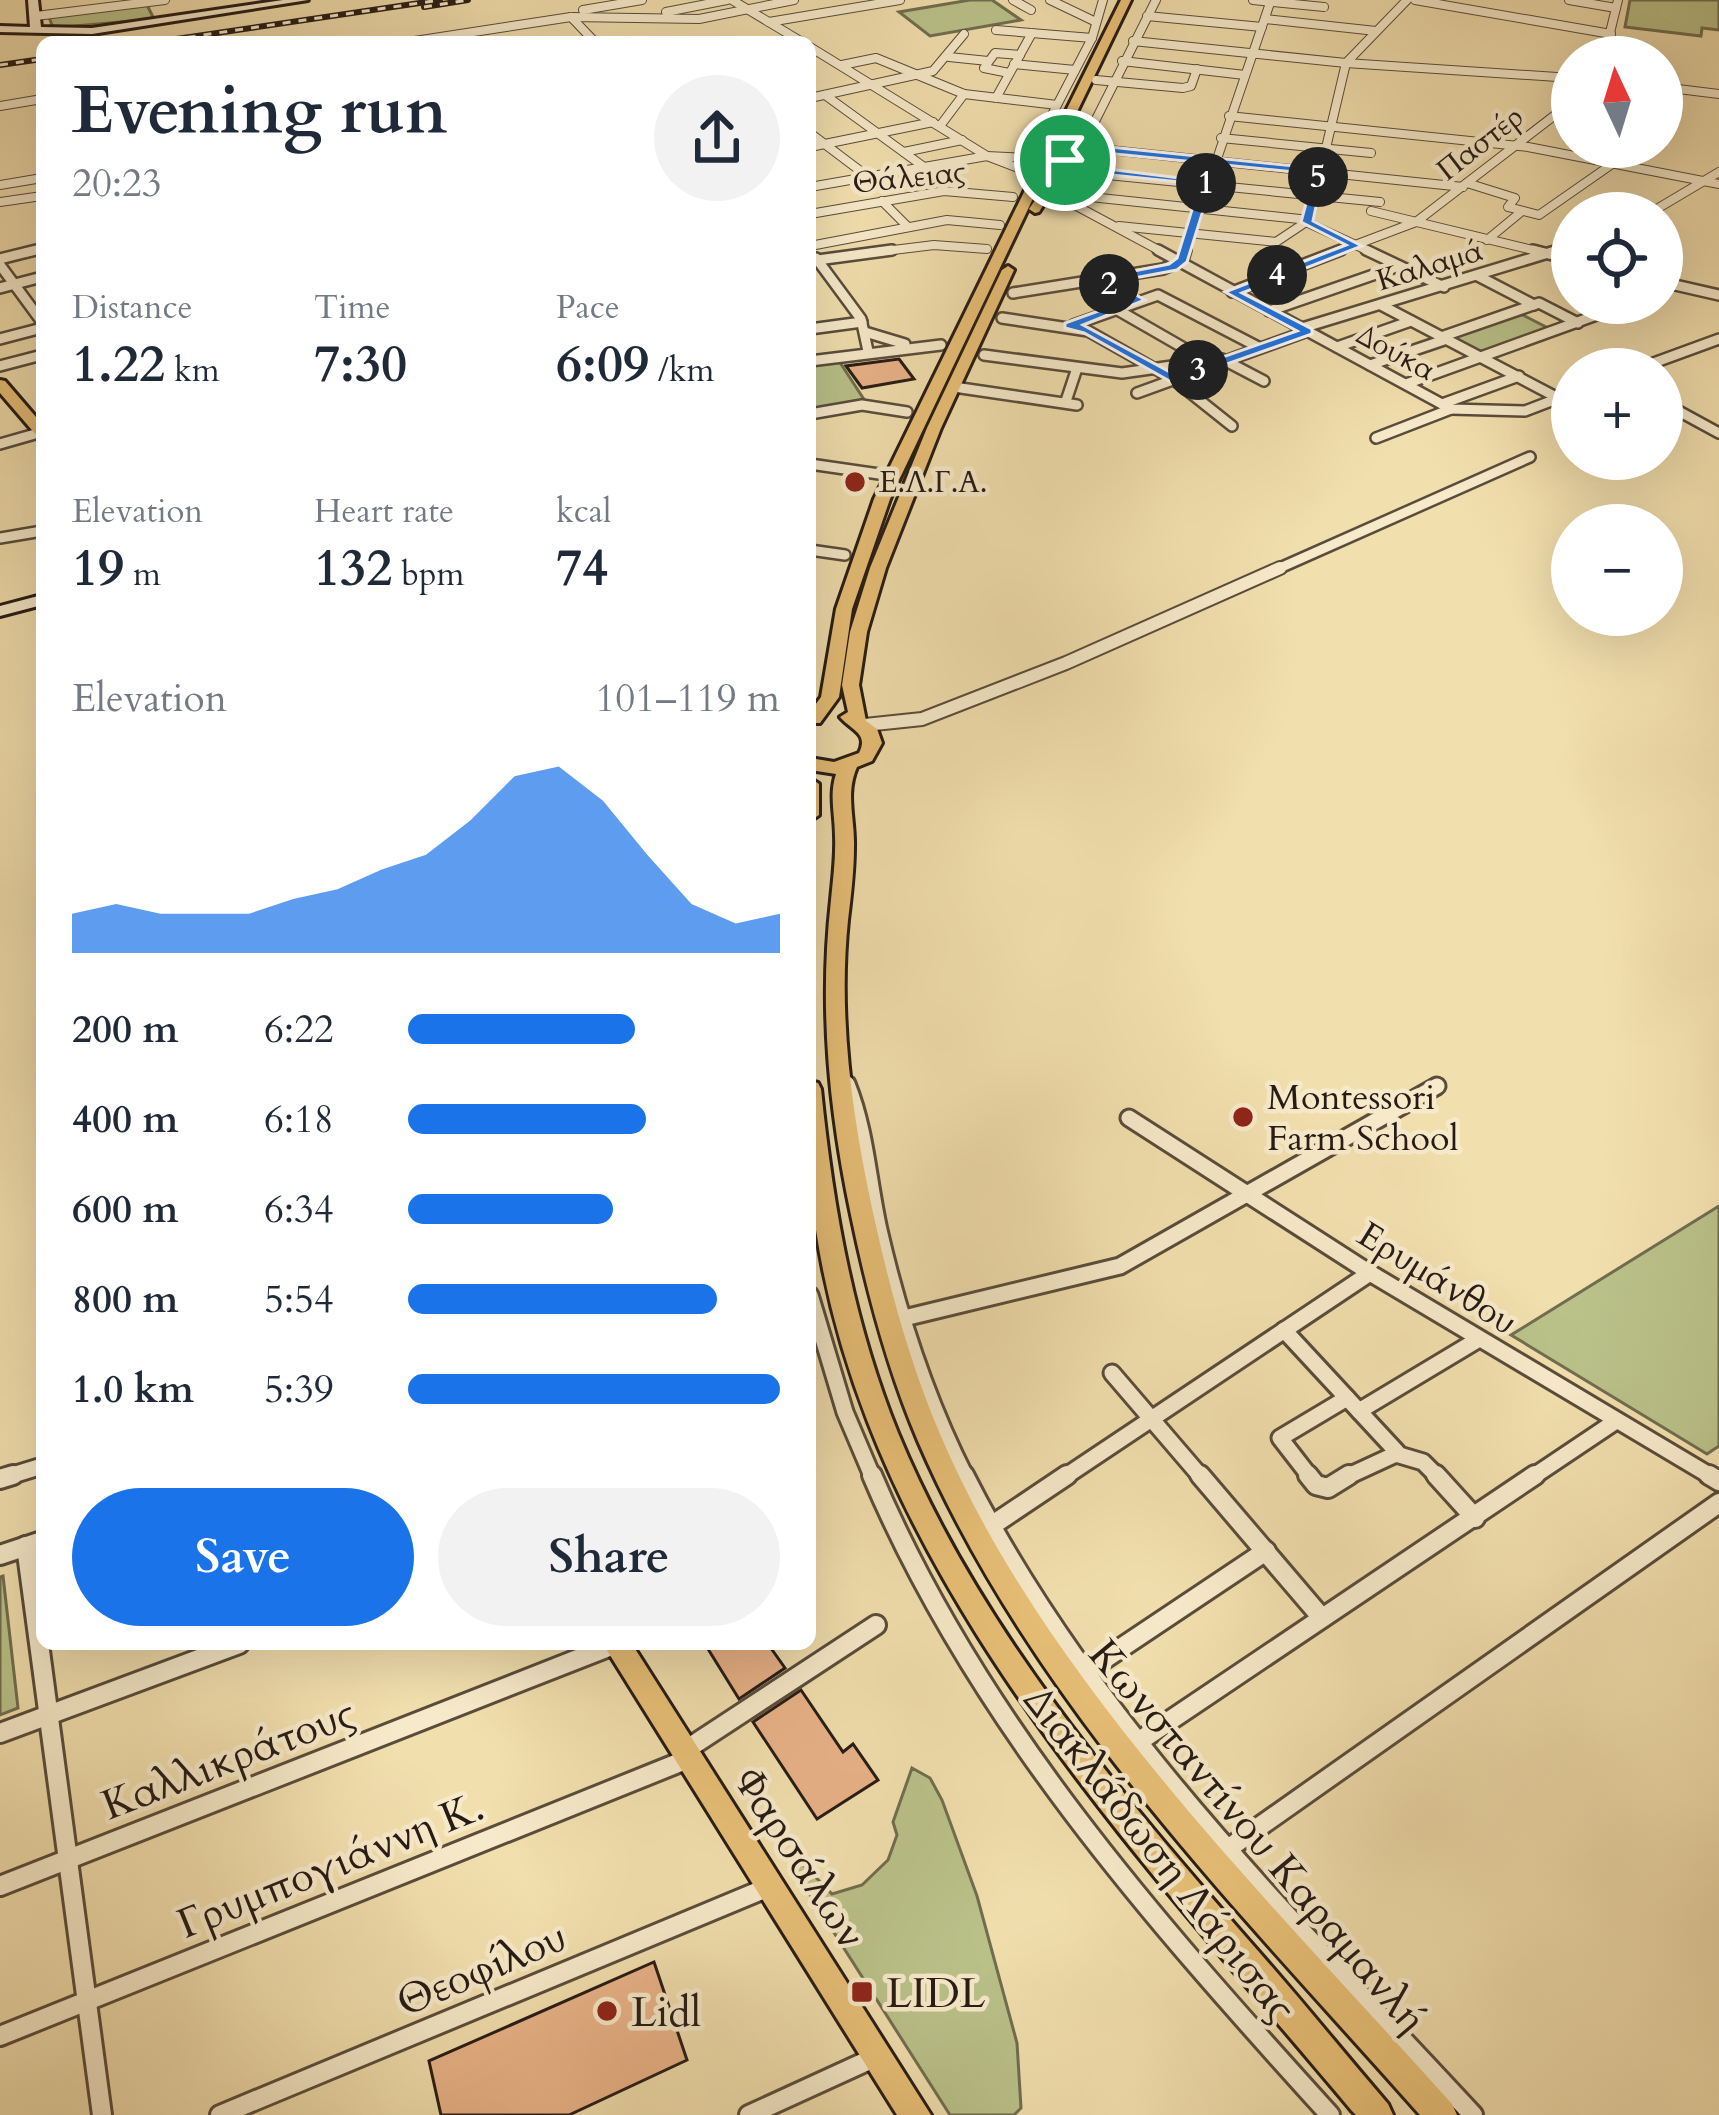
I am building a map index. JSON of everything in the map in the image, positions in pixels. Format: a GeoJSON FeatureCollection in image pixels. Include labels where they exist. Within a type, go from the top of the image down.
{"type":"FeatureCollection","features":[{"type":"Feature","properties":{"kind":"main road"},"geometry":{"type":"LineString","coordinates":[[816,765],[848,766],[866,757],[865,729],[851,704],[852,685],[870,595],[902,501],[961,387],[1041,196],[1065,166],[1065,148],[1129,0]]}},
{"type":"Feature","properties":{"kind":"main road"},"geometry":{"type":"LineString","coordinates":[[1029,163],[1054,145],[1129,0]]}},
{"type":"Feature","properties":{"kind":"main road"},"geometry":{"type":"LineString","coordinates":[[1029,163],[1065,166]]}},
{"type":"Feature","properties":{"kind":"main road"},"geometry":{"type":"LineString","coordinates":[[1029,163],[1065,166]]}},
{"type":"Feature","properties":{"kind":"main road"},"geometry":{"type":"LineString","coordinates":[[816,715],[830,697],[837,639],[871,528],[947,345],[1032,188],[1029,163]]}},
{"type":"Feature","properties":{"kind":"main road"},"geometry":{"type":"LineString","coordinates":[[2,388],[34,412]]}},
{"type":"Feature","properties":{"kind":"main road"},"geometry":{"type":"LineString","coordinates":[[816,719],[834,715],[865,729]]}},
{"type":"Feature","properties":{"kind":"main road","name":"Κωνσταντίνου Καραμανλή"},"geometry":{"type":"LineString","coordinates":[[848,766],[838,794],[845,842],[834,969],[838,1066],[861,1224],[886,1331],[929,1444],[989,1564],[1123,1753],[1442,2115]]}},
{"type":"Feature","properties":{"kind":"main road"},"geometry":{"type":"LineString","coordinates":[[816,1135],[828,1227],[852,1337],[895,1456],[955,1580],[1093,1779],[1377,2115]]}},
{"type":"Feature","properties":{"kind":"main road","name":"Φαρσάλων"},"geometry":{"type":"LineString","coordinates":[[620,1650],[915,2115]]}},
{"type":"Feature","properties":{"kind":"street"},"geometry":{"type":"LineString","coordinates":[[0,44],[31,38],[36,31],[34,0]]}},
{"type":"Feature","properties":{"kind":"street"},"geometry":{"type":"LineString","coordinates":[[36,16],[164,0]]}},
{"type":"Feature","properties":{"kind":"street"},"geometry":{"type":"LineString","coordinates":[[0,29],[92,31],[238,4],[304,0]]}},
{"type":"Feature","properties":{"kind":"street"},"geometry":{"type":"LineString","coordinates":[[571,16],[573,11],[601,4],[642,0]]}},
{"type":"Feature","properties":{"kind":"street"},"geometry":{"type":"LineString","coordinates":[[644,18],[729,0],[792,36]]}},
{"type":"Feature","properties":{"kind":"street"},"geometry":{"type":"LineString","coordinates":[[699,19],[794,0]]}},
{"type":"Feature","properties":{"kind":"street"},"geometry":{"type":"LineString","coordinates":[[446,36],[571,16],[766,20],[900,0]]}},
{"type":"Feature","properties":{"kind":"street"},"geometry":{"type":"LineString","coordinates":[[1013,0],[1031,10]]}},
{"type":"Feature","properties":{"kind":"street"},"geometry":{"type":"LineString","coordinates":[[1050,0],[1096,22]]}},
{"type":"Feature","properties":{"kind":"street"},"geometry":{"type":"LineString","coordinates":[[816,186],[987,156],[1029,163],[1092,38],[1103,0]]}},
{"type":"Feature","properties":{"kind":"street"},"geometry":{"type":"LineString","coordinates":[[1065,166],[1081,147],[1156,0]]}},
{"type":"Feature","properties":{"kind":"street"},"geometry":{"type":"LineString","coordinates":[[1253,0],[1328,3]]}},
{"type":"Feature","properties":{"kind":"street"},"geometry":{"type":"LineString","coordinates":[[1109,226],[1276,242],[1309,220],[1346,63],[1411,0],[1611,34],[1617,4],[1569,0]]}},
{"type":"Feature","properties":{"kind":"street"},"geometry":{"type":"LineString","coordinates":[[1013,293],[1178,264],[1271,1]]}},
{"type":"Feature","properties":{"kind":"street"},"geometry":{"type":"LineString","coordinates":[[1312,21],[1328,3]]}},
{"type":"Feature","properties":{"kind":"street"},"geometry":{"type":"LineString","coordinates":[[571,16],[589,36]]}},
{"type":"Feature","properties":{"kind":"street"},"geometry":{"type":"LineString","coordinates":[[1147,16],[1312,21],[1376,31]]}},
{"type":"Feature","properties":{"kind":"street"},"geometry":{"type":"LineString","coordinates":[[995,30],[1092,38]]}},
{"type":"Feature","properties":{"kind":"street"},"geometry":{"type":"LineString","coordinates":[[995,98],[1032,33]]}},
{"type":"Feature","properties":{"kind":"street"},"geometry":{"type":"LineString","coordinates":[[816,97],[920,76],[949,58],[964,34]]}},
{"type":"Feature","properties":{"kind":"street"},"geometry":{"type":"LineString","coordinates":[[1133,41],[1346,63],[1551,77]]}},
{"type":"Feature","properties":{"kind":"street"},"geometry":{"type":"LineString","coordinates":[[877,58],[880,44]]}},
{"type":"Feature","properties":{"kind":"street"},"geometry":{"type":"LineString","coordinates":[[816,51],[987,156]]}},
{"type":"Feature","properties":{"kind":"street"},"geometry":{"type":"LineString","coordinates":[[1014,64],[995,53],[986,70],[1014,64],[1075,70]]}},
{"type":"Feature","properties":{"kind":"street"},"geometry":{"type":"LineString","coordinates":[[842,65],[877,58],[964,94],[1057,105]]}},
{"type":"Feature","properties":{"kind":"street"},"geometry":{"type":"LineString","coordinates":[[949,58],[988,61]]}},
{"type":"Feature","properties":{"kind":"street"},"geometry":{"type":"LineString","coordinates":[[1123,61],[1245,75]]}},
{"type":"Feature","properties":{"kind":"street"},"geometry":{"type":"LineString","coordinates":[[1096,80],[1183,88],[1191,86],[1197,70]]}},
{"type":"Feature","properties":{"kind":"street"},"geometry":{"type":"LineString","coordinates":[[1683,90],[1719,94]]}},
{"type":"Feature","properties":{"kind":"street"},"geometry":{"type":"LineString","coordinates":[[816,146],[936,124],[964,94]]}},
{"type":"Feature","properties":{"kind":"street"},"geometry":{"type":"LineString","coordinates":[[825,95],[924,166]]}},
{"type":"Feature","properties":{"kind":"street"},"geometry":{"type":"LineString","coordinates":[[0,106],[36,100]]}},
{"type":"Feature","properties":{"kind":"street"},"geometry":{"type":"LineString","coordinates":[[1228,116],[1551,151]]}},
{"type":"Feature","properties":{"kind":"street","name":"Παστέρ"},"geometry":{"type":"LineString","coordinates":[[1232,292],[1416,222],[1551,118]]}},
{"type":"Feature","properties":{"kind":"street"},"geometry":{"type":"LineString","coordinates":[[816,137],[867,176]]}},
{"type":"Feature","properties":{"kind":"street"},"geometry":{"type":"LineString","coordinates":[[1221,138],[1371,153]]}},
{"type":"Feature","properties":{"kind":"street"},"geometry":{"type":"LineString","coordinates":[[904,152],[962,140]]}},
{"type":"Feature","properties":{"kind":"street"},"geometry":{"type":"LineString","coordinates":[[1081,147],[1465,185],[1513,195],[1508,206],[1542,214],[1607,168]]}},
{"type":"Feature","properties":{"kind":"street"},"geometry":{"type":"LineString","coordinates":[[1065,166],[1380,202]]}},
{"type":"Feature","properties":{"kind":"street"},"geometry":{"type":"LineString","coordinates":[[1647,168],[1719,184]]}},
{"type":"Feature","properties":{"kind":"street"},"geometry":{"type":"LineString","coordinates":[[1683,194],[1719,172]]}},
{"type":"Feature","properties":{"kind":"street"},"geometry":{"type":"LineString","coordinates":[[0,185],[36,179]]}},
{"type":"Feature","properties":{"kind":"street","name":"Θάλειας"},"geometry":{"type":"LineString","coordinates":[[816,213],[956,190],[1013,197]]}},
{"type":"Feature","properties":{"kind":"street","name":"Δούκα"},"geometry":{"type":"LineString","coordinates":[[1198,208],[1059,194],[1178,264],[1450,408]]}},
{"type":"Feature","properties":{"kind":"street"},"geometry":{"type":"LineString","coordinates":[[0,202],[36,197]]}},
{"type":"Feature","properties":{"kind":"street"},"geometry":{"type":"LineString","coordinates":[[882,201],[908,227]]}},
{"type":"Feature","properties":{"kind":"street"},"geometry":{"type":"LineString","coordinates":[[1198,208],[1309,220],[1444,286]]}},
{"type":"Feature","properties":{"kind":"street"},"geometry":{"type":"LineString","coordinates":[[1371,211],[1549,254]]}},
{"type":"Feature","properties":{"kind":"street"},"geometry":{"type":"LineString","coordinates":[[1487,240],[1521,212]]}},
{"type":"Feature","properties":{"kind":"street"},"geometry":{"type":"LineString","coordinates":[[816,254],[908,227],[954,220],[1000,225]]}},
{"type":"Feature","properties":{"kind":"street"},"geometry":{"type":"LineString","coordinates":[[816,255],[934,245],[987,249]]}},
{"type":"Feature","properties":{"kind":"street"},"geometry":{"type":"LineString","coordinates":[[36,251],[0,262],[36,317]]}},
{"type":"Feature","properties":{"kind":"street","name":"Καλαμά"},"geometry":{"type":"LineString","coordinates":[[1137,393],[1305,330],[1549,254]]}},
{"type":"Feature","properties":{"kind":"street"},"geometry":{"type":"LineString","coordinates":[[816,261],[864,327],[868,351]]}},
{"type":"Feature","properties":{"kind":"street"},"geometry":{"type":"LineString","coordinates":[[1269,311],[1399,266]]}},
{"type":"Feature","properties":{"kind":"street"},"geometry":{"type":"LineString","coordinates":[[1478,276],[1551,312]]}},
{"type":"Feature","properties":{"kind":"street"},"geometry":{"type":"LineString","coordinates":[[0,288],[36,279]]}},
{"type":"Feature","properties":{"kind":"street"},"geometry":{"type":"LineString","coordinates":[[1102,280],[1138,300]]}},
{"type":"Feature","properties":{"kind":"street"},"geometry":{"type":"LineString","coordinates":[[1683,287],[1719,296]]}},
{"type":"Feature","properties":{"kind":"street"},"geometry":{"type":"LineString","coordinates":[[1070,326],[1158,295],[1260,348]]}},
{"type":"Feature","properties":{"kind":"street"},"geometry":{"type":"LineString","coordinates":[[1381,305],[1551,394]]}},
{"type":"Feature","properties":{"kind":"street"},"geometry":{"type":"LineString","coordinates":[[1370,365],[1534,305]]}},
{"type":"Feature","properties":{"kind":"street"},"geometry":{"type":"LineString","coordinates":[[1116,309],[1203,359]]}},
{"type":"Feature","properties":{"kind":"street"},"geometry":{"type":"LineString","coordinates":[[1002,318],[1088,331],[1173,379],[1232,426]]}},
{"type":"Feature","properties":{"kind":"street"},"geometry":{"type":"LineString","coordinates":[[1337,347],[1411,321]]}},
{"type":"Feature","properties":{"kind":"street"},"geometry":{"type":"LineString","coordinates":[[1406,384],[1574,324]]}},
{"type":"Feature","properties":{"kind":"street"},"geometry":{"type":"LineString","coordinates":[[0,338],[36,327]]}},
{"type":"Feature","properties":{"kind":"street"},"geometry":{"type":"LineString","coordinates":[[816,329],[864,327],[910,346]]}},
{"type":"Feature","properties":{"kind":"street"},"geometry":{"type":"LineString","coordinates":[[1683,352],[1719,339]]}},
{"type":"Feature","properties":{"kind":"street"},"geometry":{"type":"LineString","coordinates":[[816,360],[947,345]]}},
{"type":"Feature","properties":{"kind":"street"},"geometry":{"type":"LineString","coordinates":[[984,355],[1122,373],[1203,359],[1228,360],[1264,381]]}},
{"type":"Feature","properties":{"kind":"street"},"geometry":{"type":"LineString","coordinates":[[0,366],[36,357]]}},
{"type":"Feature","properties":{"kind":"street"},"geometry":{"type":"LineString","coordinates":[[961,387],[1072,403],[1077,368]]}},
{"type":"Feature","properties":{"kind":"street"},"geometry":{"type":"LineString","coordinates":[[1376,438],[1519,376]]}},
{"type":"Feature","properties":{"kind":"street"},"geometry":{"type":"LineString","coordinates":[[1450,408],[1525,411],[1551,401]]}},
{"type":"Feature","properties":{"kind":"street"},"geometry":{"type":"LineString","coordinates":[[816,413],[862,405],[907,412]]}},
{"type":"Feature","properties":{"kind":"street"},"geometry":{"type":"LineString","coordinates":[[1683,413],[1719,433]]}},
{"type":"Feature","properties":{"kind":"street"},"geometry":{"type":"LineString","coordinates":[[1700,422],[1719,415]]}},
{"type":"Feature","properties":{"kind":"street"},"geometry":{"type":"LineString","coordinates":[[0,444],[36,435]]}},
{"type":"Feature","properties":{"kind":"street"},"geometry":{"type":"LineString","coordinates":[[865,729],[880,733],[922,719],[1183,615],[1530,458]]}},
{"type":"Feature","properties":{"kind":"street"},"geometry":{"type":"LineString","coordinates":[[816,465],[879,473]]}},
{"type":"Feature","properties":{"kind":"street"},"geometry":{"type":"LineString","coordinates":[[0,538],[36,531]]}},
{"type":"Feature","properties":{"kind":"street"},"geometry":{"type":"LineString","coordinates":[[816,551],[844,555]]}},
{"type":"Feature","properties":{"kind":"street"},"geometry":{"type":"LineString","coordinates":[[0,611],[36,602]]}},
{"type":"Feature","properties":{"kind":"street"},"geometry":{"type":"LineString","coordinates":[[838,1066],[863,1136],[900,1319],[946,1438],[1025,1587],[1138,1742],[1473,2115]]}},
{"type":"Feature","properties":{"kind":"street"},"geometry":{"type":"LineString","coordinates":[[900,1319],[1106,1271],[1437,1087]]}},
{"type":"Feature","properties":{"kind":"street","name":"Ερυμάνθου"},"geometry":{"type":"LineString","coordinates":[[1129,1118],[1370,1273],[1719,1481]]}},
{"type":"Feature","properties":{"kind":"street"},"geometry":{"type":"LineString","coordinates":[[991,1526],[1370,1273]]}},
{"type":"Feature","properties":{"kind":"street","name":"Διακλάδωση Λάρισας"},"geometry":{"type":"LineString","coordinates":[[816,1317],[830,1367],[878,1487],[933,1598],[989,1694],[1136,1894],[1330,2115]]}},
{"type":"Feature","properties":{"kind":"street"},"geometry":{"type":"LineString","coordinates":[[1284,1330],[1397,1452],[1420,1459],[1475,1518]]}},
{"type":"Feature","properties":{"kind":"street"},"geometry":{"type":"LineString","coordinates":[[1397,1452],[1380,1456],[1328,1487],[1316,1485],[1280,1438],[1479,1339]]}},
{"type":"Feature","properties":{"kind":"street"},"geometry":{"type":"LineString","coordinates":[[1112,1373],[1322,1618]]}},
{"type":"Feature","properties":{"kind":"street"},"geometry":{"type":"LineString","coordinates":[[1138,1742],[1616,1421]]}},
{"type":"Feature","properties":{"kind":"street"},"geometry":{"type":"LineString","coordinates":[[0,1479],[36,1468]]}},
{"type":"Feature","properties":{"kind":"street"},"geometry":{"type":"LineString","coordinates":[[1229,1848],[1719,1503]]}},
{"type":"Feature","properties":{"kind":"street"},"geometry":{"type":"LineString","coordinates":[[0,1555],[34,1544],[36,1578]]}},
{"type":"Feature","properties":{"kind":"street"},"geometry":{"type":"LineString","coordinates":[[1085,1672],[1266,1551]]}},
{"type":"Feature","properties":{"kind":"street","name":"Γρυμπογιάννη Κ."},"geometry":{"type":"LineString","coordinates":[[0,2036],[686,1755],[876,1625]]}},
{"type":"Feature","properties":{"kind":"street"},"geometry":{"type":"LineString","coordinates":[[41,1650],[102,2115]]}},
{"type":"Feature","properties":{"kind":"street"},"geometry":{"type":"LineString","coordinates":[[0,1733],[222,1650]]}},
{"type":"Feature","properties":{"kind":"street","name":"Καλλικράτους"},"geometry":{"type":"LineString","coordinates":[[0,1886],[601,1650]]}},
{"type":"Feature","properties":{"kind":"street","name":"Θεοφίλου"},"geometry":{"type":"LineString","coordinates":[[220,2115],[769,1886]]}},
{"type":"Feature","properties":{"kind":"street"},"geometry":{"type":"LineString","coordinates":[[749,2115],[878,2056]]}},
{"type":"Feature","properties":{"kind":"green space"},"geometry":{"type":"Polygon","coordinates":[[[992,0],[1021,20],[930,36],[899,12],[992,0]]]}},
{"type":"Feature","properties":{"kind":"green space"},"geometry":{"type":"Polygon","coordinates":[[[1630,0],[1719,0],[1719,30],[1702,28],[1701,36],[1625,27],[1630,0]]]}},
{"type":"Feature","properties":{"kind":"green space"},"geometry":{"type":"Polygon","coordinates":[[[147,5],[154,19],[53,28],[49,17],[147,5]]]}},
{"type":"Feature","properties":{"kind":"green space"},"geometry":{"type":"Polygon","coordinates":[[[1519,313],[1552,330],[1486,354],[1450,336],[1519,313]]]}},
{"type":"Feature","properties":{"kind":"green space"},"geometry":{"type":"Polygon","coordinates":[[[839,361],[865,401],[816,410],[816,365],[839,361]]]}},
{"type":"Feature","properties":{"kind":"green space"},"geometry":{"type":"Polygon","coordinates":[[[1719,1206],[1719,1446],[1707,1454],[1511,1335],[1719,1206]]]}},
{"type":"Feature","properties":{"kind":"green space"},"geometry":{"type":"Polygon","coordinates":[[[0,1577],[18,1708],[0,1715],[0,1577]]]}},
{"type":"Feature","properties":{"kind":"green space"},"geometry":{"type":"Polygon","coordinates":[[[912,1768],[930,1778],[942,1800],[977,1896],[1017,2043],[1021,2108],[1014,2115],[950,2115],[791,1865],[796,1857],[832,1894],[862,1885],[888,1860],[897,1835],[893,1822],[912,1768]]]}},
{"type":"Feature","properties":{"kind":"building"},"geometry":{"type":"Polygon","coordinates":[[[899,359],[914,379],[862,388],[846,366],[899,359]]]}},
{"type":"Feature","properties":{"kind":"building"},"geometry":{"type":"Polygon","coordinates":[[[709,1650],[772,1650],[785,1668],[739,1699],[709,1650]]]}},
{"type":"Feature","properties":{"kind":"building"},"geometry":{"type":"Polygon","coordinates":[[[801,1690],[843,1752],[853,1744],[878,1780],[817,1819],[753,1722],[801,1690]]]}},
{"type":"Feature","properties":{"kind":"building","name":"Lidl"},"geometry":{"type":"Polygon","coordinates":[[[654,1962],[687,2060],[569,2115],[441,2115],[429,2061],[654,1962]]]}},
{"type":"Feature","properties":{"kind":"railway"},"geometry":{"type":"LineString","coordinates":[[197,36],[440,0]]}},
{"type":"Feature","properties":{"kind":"railway"},"geometry":{"type":"LineString","coordinates":[[424,7],[468,0]]}},
{"type":"Feature","properties":{"kind":"railway"},"geometry":{"type":"LineString","coordinates":[[0,65],[36,60]]}},
{"type":"Feature","properties":{"kind":"place","name":"Ε.Λ.Γ.Α."},"geometry":{"type":"Point","coordinates":[855,482]}},
{"type":"Feature","properties":{"kind":"place","name":"Montessori Farm School"},"geometry":{"type":"Point","coordinates":[1243,1117]}},
{"type":"Feature","properties":{"kind":"place","name":"LIDL"},"geometry":{"type":"Point","coordinates":[862,1992]}},
{"type":"Feature","properties":{"kind":"place","name":"Lidl"},"geometry":{"type":"Point","coordinates":[607,2011]}},
{"type":"Feature","properties":{"kind":"route"},"geometry":{"type":"LineString","coordinates":[[1081,147],[1320,171],[1311,218],[1306,222],[1356,246],[1232,292],[1307,331],[1173,379],[1083,328],[1070,326],[1138,300],[1102,280],[1173,267],[1183,260],[1206,182],[1092,170],[1042,176],[1019,165],[1034,156],[1065,160],[1076,158],[1081,147]]}}]}
